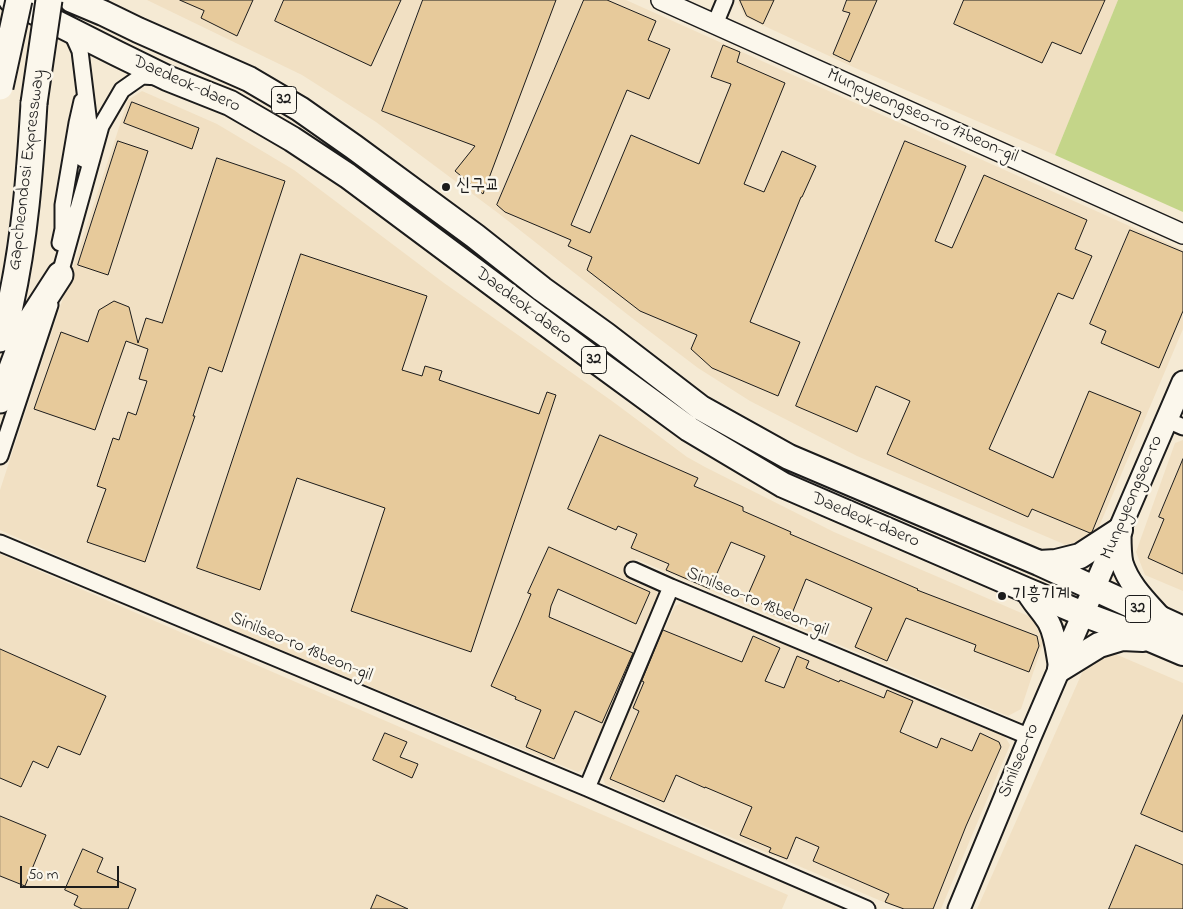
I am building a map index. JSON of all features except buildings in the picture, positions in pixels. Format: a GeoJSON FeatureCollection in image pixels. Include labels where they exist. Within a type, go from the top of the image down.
{"type":"FeatureCollection","features":[{"type":"Feature","properties":{"kind":"highway","name":"Gapcheondosi Expressway"},"geometry":{"type":"LineString","coordinates":[[0,87],[34,3]]}},
{"type":"Feature","properties":{"kind":"highway","name":"Gapcheondosi Expressway"},"geometry":{"type":"LineString","coordinates":[[0,339],[10,307],[23,237],[31,158],[34,103],[34,3]]}},
{"type":"Feature","properties":{"kind":"highway"},"geometry":{"type":"LineString","coordinates":[[0,400],[28,323],[60,275]]}},
{"type":"Feature","properties":{"kind":"main road","name":"Daedeok-daero"},"geometry":{"type":"LineString","coordinates":[[11,0],[34,3],[71,31],[167,78],[230,103],[292,139],[348,176],[689,429],[782,485],[1083,614],[1165,629]]}},
{"type":"Feature","properties":{"kind":"main road","name":"Daedeok-daero"},"geometry":{"type":"LineString","coordinates":[[72,0],[249,79],[300,109],[475,236],[542,289],[606,335],[701,408],[789,457],[1094,588],[1165,629],[1183,653]]}},
{"type":"Feature","properties":{"kind":"main road","name":"Munpyeongseo-ro"},"geometry":{"type":"LineString","coordinates":[[1083,614],[1120,530],[1175,423],[1183,382]]}},
{"type":"Feature","properties":{"kind":"main road"},"geometry":{"type":"LineString","coordinates":[[1026,590],[1029,597],[1050,624],[1060,669],[1099,646],[1122,638],[1165,629],[1128,578],[1122,561],[1120,530],[1080,556],[1056,562],[1039,563]]}},
{"type":"Feature","properties":{"kind":"main road","name":"Sinilseo-ro"},"geometry":{"type":"LineString","coordinates":[[959,909],[1083,614]]}},
{"type":"Feature","properties":{"kind":"street"},"geometry":{"type":"LineString","coordinates":[[100,0],[138,30]]}},
{"type":"Feature","properties":{"kind":"street","name":"Munpyeongseo-ro 17beon-gil"},"geometry":{"type":"LineString","coordinates":[[661,0],[1183,234]]}},
{"type":"Feature","properties":{"kind":"street"},"geometry":{"type":"LineString","coordinates":[[715,24],[725,0]]}},
{"type":"Feature","properties":{"kind":"street"},"geometry":{"type":"LineString","coordinates":[[60,275],[58,249],[71,206],[89,124],[80,52],[71,31]]}},
{"type":"Feature","properties":{"kind":"street"},"geometry":{"type":"LineString","coordinates":[[0,456],[60,275],[101,126],[122,90],[142,76],[167,78]]}},
{"type":"Feature","properties":{"kind":"street","name":"Sinilseo-ro 18beon-gil"},"geometry":{"type":"LineString","coordinates":[[0,543],[588,788],[867,909]]}},
{"type":"Feature","properties":{"kind":"street"},"geometry":{"type":"LineString","coordinates":[[633,570],[671,587]]}},
{"type":"Feature","properties":{"kind":"street","name":"Sinilseo-ro 18beon-gil"},"geometry":{"type":"LineString","coordinates":[[588,788],[671,587],[1030,737]]}},
{"type":"Feature","properties":{"kind":"shaded area"},"geometry":{"type":"Polygon","coordinates":[[[147,0],[626,0],[1183,250],[1183,329],[1095,536],[1066,545],[857,456],[750,401],[698,368],[498,213],[376,122],[302,75],[147,0]]]}},
{"type":"Feature","properties":{"kind":"shaded area"},"geometry":{"type":"Polygon","coordinates":[[[739,0],[1118,0],[1055,155],[853,67],[745,17],[738,2],[739,0]]]}},
{"type":"Feature","properties":{"kind":"shaded area"},"geometry":{"type":"Polygon","coordinates":[[[142,91],[217,124],[294,170],[444,283],[612,401],[687,457],[834,532],[1033,618],[1043,643],[1021,709],[1008,716],[636,559],[628,576],[655,588],[659,597],[587,767],[578,772],[154,598],[0,530],[0,490],[128,100],[142,91]]]}},
{"type":"Feature","properties":{"kind":"shaded area"},"geometry":{"type":"Polygon","coordinates":[[[1183,440],[1183,591],[1145,575],[1136,552],[1175,443],[1183,440]]]}},
{"type":"Feature","properties":{"kind":"shaded area"},"geometry":{"type":"Polygon","coordinates":[[[0,554],[788,895],[782,909],[0,909],[0,554]]]}},
{"type":"Feature","properties":{"kind":"shaded area"},"geometry":{"type":"Polygon","coordinates":[[[684,602],[1004,735],[1010,745],[941,909],[900,909],[605,784],[601,772],[675,606],[684,602]]]}},
{"type":"Feature","properties":{"kind":"shaded area"},"geometry":{"type":"Polygon","coordinates":[[[1113,653],[1183,683],[1183,909],[977,909],[1086,664],[1113,653]]]}},
{"type":"Feature","properties":{"kind":"green space"},"geometry":{"type":"Polygon","coordinates":[[[1118,0],[1183,0],[1183,212],[1055,155],[1118,0]]]}},
{"type":"Feature","properties":{"kind":"place","name":"신구교"},"geometry":{"type":"Point","coordinates":[446,187]}},
{"type":"Feature","properties":{"kind":"place","name":"기흥기계"},"geometry":{"type":"Point","coordinates":[1002,596]}}]}
